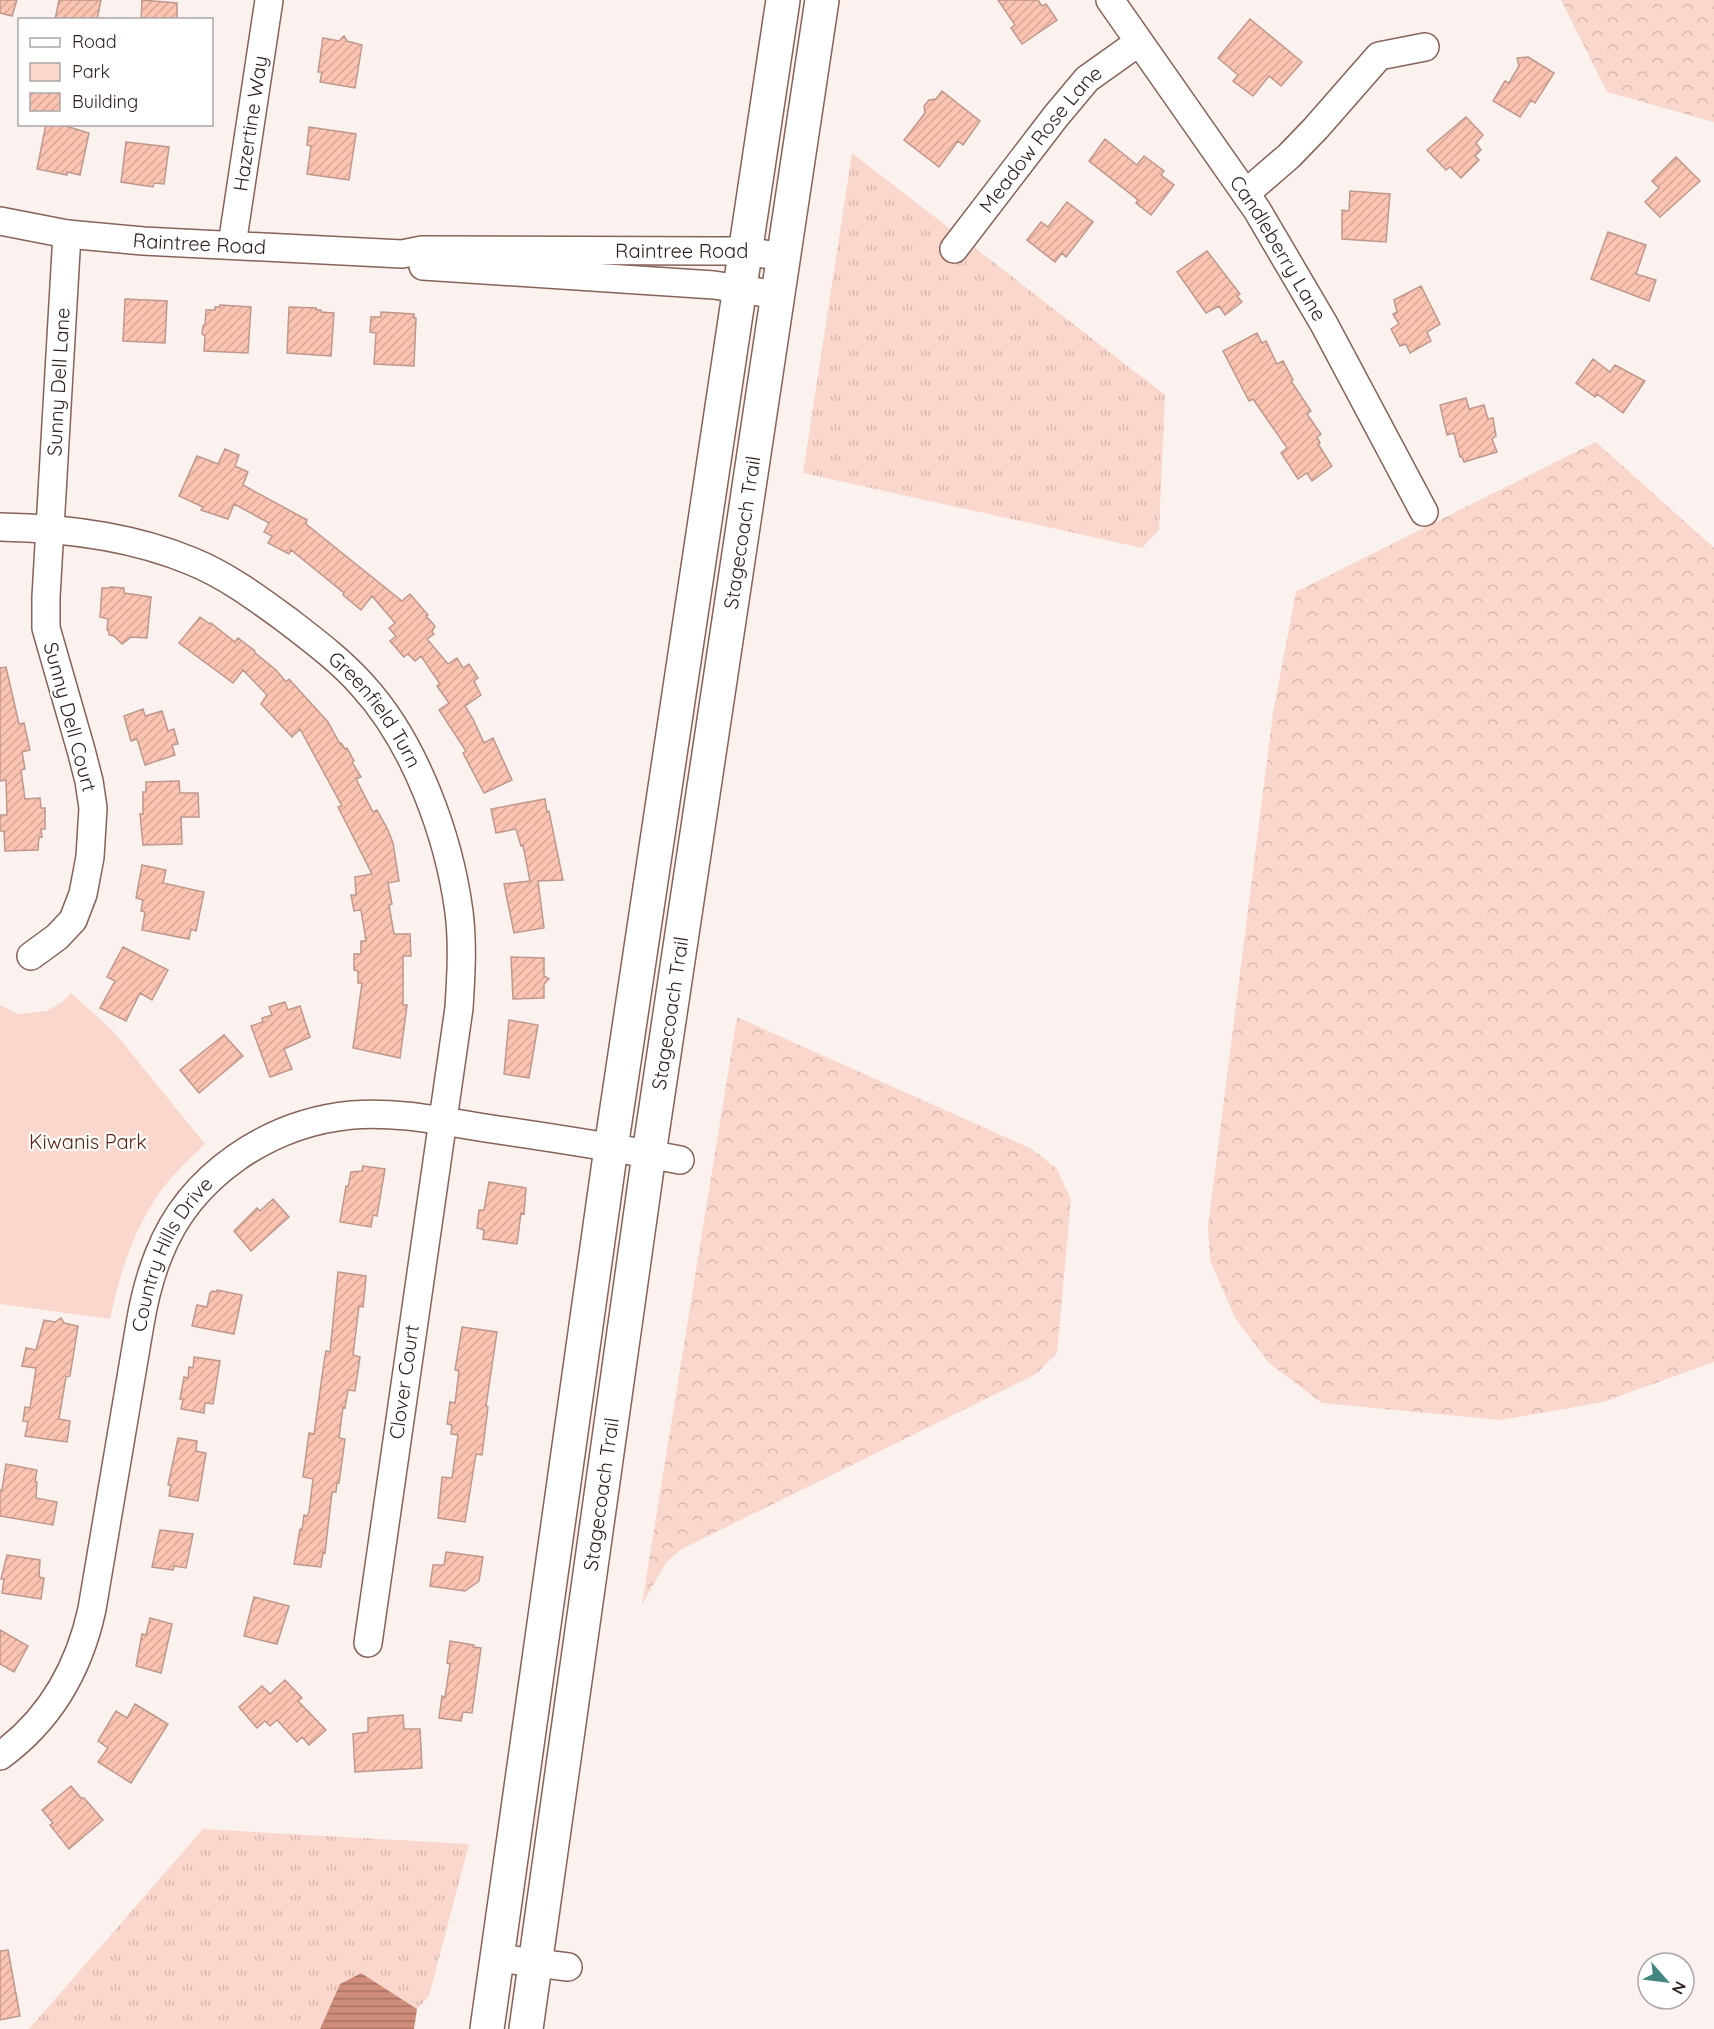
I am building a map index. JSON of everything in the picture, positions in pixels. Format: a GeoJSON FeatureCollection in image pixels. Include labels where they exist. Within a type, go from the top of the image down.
{"type":"FeatureCollection","features":[{"type":"Feature","properties":{"kind":"main road","name":"Stagecoach Trail"},"geometry":{"type":"LineString","coordinates":[[487,2029],[611,1148],[783,0]]}},
{"type":"Feature","properties":{"kind":"main road","name":"Stagecoach Trail"},"geometry":{"type":"LineString","coordinates":[[526,2029],[665,1157],[777,295],[822,0]]}},
{"type":"Feature","properties":{"kind":"street","name":"Hazertine Way"},"geometry":{"type":"LineString","coordinates":[[232,245],[269,0]]}},
{"type":"Feature","properties":{"kind":"street","name":"Candleberry Lane"},"geometry":{"type":"LineString","coordinates":[[1110,0],[1246,193],[1324,324],[1424,512]]}},
{"type":"Feature","properties":{"kind":"street","name":"Meadow Rose Lane"},"geometry":{"type":"LineString","coordinates":[[954,249],[1087,79],[1139,42]]}},
{"type":"Feature","properties":{"kind":"street"},"geometry":{"type":"LineString","coordinates":[[1246,193],[1309,135],[1378,56],[1425,47]]}},
{"type":"Feature","properties":{"kind":"street","name":"Raintree Road"},"geometry":{"type":"LineString","coordinates":[[0,221],[67,234],[143,242],[402,254],[422,249],[745,251],[783,256]]}},
{"type":"Feature","properties":{"kind":"street","name":"Sunny Dell Lane"},"geometry":{"type":"LineString","coordinates":[[51,528],[67,234]]}},
{"type":"Feature","properties":{"kind":"street","name":"Raintree Road"},"geometry":{"type":"LineString","coordinates":[[402,254],[418,266],[714,285],[777,295]]}},
{"type":"Feature","properties":{"kind":"street","name":"Greenfield Turn"},"geometry":{"type":"LineString","coordinates":[[0,527],[51,528],[125,540],[192,561],[247,591],[308,636],[362,685],[385,713],[410,756],[437,816],[451,865],[459,914],[462,970],[459,1008],[442,1122]]}},
{"type":"Feature","properties":{"kind":"street","name":"Sunny Dell Court"},"geometry":{"type":"LineString","coordinates":[[31,956],[57,937],[73,920],[83,894],[90,857],[93,808],[89,781],[46,628],[51,528]]}},
{"type":"Feature","properties":{"kind":"street","name":"Country Hills Drive"},"geometry":{"type":"LineString","coordinates":[[0,1756],[30,1732],[51,1707],[72,1674],[80,1654],[92,1609],[145,1298],[159,1252],[172,1226],[213,1176],[256,1145],[287,1130],[310,1122],[353,1115],[396,1115],[665,1157]]}},
{"type":"Feature","properties":{"kind":"street","name":"Clover Court"},"geometry":{"type":"LineString","coordinates":[[368,1642],[442,1122]]}},
{"type":"Feature","properties":{"kind":"street"},"geometry":{"type":"LineString","coordinates":[[497,1958],[568,1967]]}},
{"type":"Feature","properties":{"kind":"green space"},"geometry":{"type":"Polygon","coordinates":[[[1561,0],[1714,0],[1714,122],[1607,92],[1561,0]]]}},
{"type":"Feature","properties":{"kind":"green space"},"geometry":{"type":"Polygon","coordinates":[[[852,153],[1165,395],[1159,530],[1142,548],[803,473],[852,153]]]}},
{"type":"Feature","properties":{"kind":"green space"},"geometry":{"type":"Polygon","coordinates":[[[1596,442],[1714,548],[1714,1362],[1603,1402],[1501,1420],[1322,1403],[1269,1363],[1235,1318],[1210,1260],[1208,1226],[1273,713],[1296,592],[1596,442]]]}},
{"type":"Feature","properties":{"kind":"green space","name":"Kiwanis Park"},"geometry":{"type":"Polygon","coordinates":[[[71,993],[114,1032],[205,1144],[168,1182],[144,1218],[129,1250],[110,1319],[0,1304],[0,1005],[18,1014],[47,1011],[71,993]]]}},
{"type":"Feature","properties":{"kind":"green space"},"geometry":{"type":"Polygon","coordinates":[[[737,1017],[1032,1149],[1057,1169],[1071,1199],[1057,1353],[1036,1374],[680,1550],[666,1563],[642,1604],[737,1017]]]}},
{"type":"Feature","properties":{"kind":"green space"},"geometry":{"type":"Polygon","coordinates":[[[203,1829],[469,1844],[429,1996],[417,2009],[361,1973],[340,1984],[320,2029],[29,2029],[203,1829]]]}},
{"type":"Feature","properties":{"kind":"shaded area"},"geometry":{"type":"Polygon","coordinates":[[[361,1973],[417,2009],[414,2029],[320,2029],[340,1984],[361,1973]]]}},
{"type":"Feature","properties":{"kind":"building"},"geometry":{"type":"Polygon","coordinates":[[[0,0],[17,0],[12,16],[0,13],[0,0]]]}},
{"type":"Feature","properties":{"kind":"building"},"geometry":{"type":"Polygon","coordinates":[[[59,0],[101,0],[97,18],[55,18],[59,0]]]}},
{"type":"Feature","properties":{"kind":"building"},"geometry":{"type":"Polygon","coordinates":[[[142,0],[177,3],[177,18],[141,18],[142,0]]]}},
{"type":"Feature","properties":{"kind":"building"},"geometry":{"type":"Polygon","coordinates":[[[998,0],[1038,0],[1042,6],[1046,4],[1057,20],[1022,44],[1011,28],[1015,25],[998,0]]]}},
{"type":"Feature","properties":{"kind":"building"},"geometry":{"type":"Polygon","coordinates":[[[1250,19],[1302,62],[1281,86],[1269,76],[1253,96],[1233,81],[1238,75],[1218,58],[1250,19]]]}},
{"type":"Feature","properties":{"kind":"building"},"geometry":{"type":"Polygon","coordinates":[[[344,36],[347,41],[362,45],[355,88],[320,82],[322,72],[318,72],[323,38],[339,41],[344,36]]]}},
{"type":"Feature","properties":{"kind":"building"},"geometry":{"type":"Polygon","coordinates":[[[1528,57],[1554,73],[1535,103],[1531,100],[1520,117],[1493,101],[1505,81],[1509,83],[1519,66],[1517,58],[1528,57]]]}},
{"type":"Feature","properties":{"kind":"building"},"geometry":{"type":"Polygon","coordinates":[[[942,91],[980,121],[963,145],[958,141],[939,167],[904,140],[925,113],[924,106],[929,100],[936,99],[942,91]]]}},
{"type":"Feature","properties":{"kind":"building"},"geometry":{"type":"Polygon","coordinates":[[[1466,117],[1483,135],[1476,143],[1481,150],[1475,156],[1479,160],[1461,178],[1450,167],[1446,170],[1427,150],[1466,117]]]}},
{"type":"Feature","properties":{"kind":"building"},"geometry":{"type":"Polygon","coordinates":[[[46,126],[66,126],[89,133],[80,175],[37,169],[46,126]]]}},
{"type":"Feature","properties":{"kind":"building"},"geometry":{"type":"Polygon","coordinates":[[[309,127],[356,134],[349,180],[307,174],[311,146],[307,145],[309,127]]]}},
{"type":"Feature","properties":{"kind":"building"},"geometry":{"type":"Polygon","coordinates":[[[1105,139],[1137,165],[1144,156],[1164,171],[1161,175],[1174,185],[1151,215],[1136,203],[1138,200],[1089,161],[1105,139]]]}},
{"type":"Feature","properties":{"kind":"building"},"geometry":{"type":"Polygon","coordinates":[[[126,142],[169,147],[164,184],[154,183],[153,187],[121,182],[126,142]]]}},
{"type":"Feature","properties":{"kind":"building"},"geometry":{"type":"Polygon","coordinates":[[[1676,157],[1700,181],[1660,217],[1645,202],[1659,188],[1652,181],[1676,157]]]}},
{"type":"Feature","properties":{"kind":"building"},"geometry":{"type":"Polygon","coordinates":[[[1350,191],[1390,194],[1386,242],[1342,239],[1342,210],[1349,211],[1350,191]]]}},
{"type":"Feature","properties":{"kind":"building"},"geometry":{"type":"Polygon","coordinates":[[[1067,202],[1093,222],[1066,257],[1062,253],[1055,262],[1027,240],[1041,222],[1048,227],[1067,202]]]}},
{"type":"Feature","properties":{"kind":"building"},"geometry":{"type":"Polygon","coordinates":[[[1608,232],[1646,245],[1636,274],[1656,280],[1649,301],[1591,279],[1608,232]]]}},
{"type":"Feature","properties":{"kind":"building"},"geometry":{"type":"Polygon","coordinates":[[[1207,251],[1240,294],[1237,296],[1242,302],[1225,315],[1219,306],[1206,313],[1177,272],[1207,251]]]}},
{"type":"Feature","properties":{"kind":"building"},"geometry":{"type":"Polygon","coordinates":[[[1421,286],[1440,324],[1427,332],[1431,341],[1410,353],[1406,344],[1400,346],[1391,329],[1399,324],[1393,314],[1397,312],[1394,300],[1421,286]]]}},
{"type":"Feature","properties":{"kind":"building"},"geometry":{"type":"Polygon","coordinates":[[[125,299],[167,301],[165,343],[123,341],[125,299]]]}},
{"type":"Feature","properties":{"kind":"building"},"geometry":{"type":"Polygon","coordinates":[[[220,305],[251,307],[248,353],[204,351],[205,336],[202,334],[206,310],[215,310],[215,307],[220,307],[220,305]]]}},
{"type":"Feature","properties":{"kind":"building"},"geometry":{"type":"Polygon","coordinates":[[[289,307],[316,308],[321,312],[334,313],[331,356],[287,353],[289,307]]]}},
{"type":"Feature","properties":{"kind":"building"},"geometry":{"type":"Polygon","coordinates":[[[381,312],[414,314],[416,318],[414,366],[374,364],[376,333],[370,332],[371,317],[381,317],[381,312]]]}},
{"type":"Feature","properties":{"kind":"building"},"geometry":{"type":"Polygon","coordinates":[[[1257,333],[1262,343],[1266,341],[1277,364],[1283,361],[1293,380],[1291,381],[1311,411],[1307,414],[1321,434],[1317,437],[1320,443],[1318,444],[1332,466],[1312,481],[1307,473],[1298,479],[1281,453],[1287,448],[1253,399],[1249,401],[1223,351],[1257,333]]]}},
{"type":"Feature","properties":{"kind":"building"},"geometry":{"type":"Polygon","coordinates":[[[1593,359],[1610,372],[1615,365],[1645,381],[1623,413],[1597,394],[1595,397],[1576,383],[1593,359]]]}},
{"type":"Feature","properties":{"kind":"building"},"geometry":{"type":"Polygon","coordinates":[[[1466,398],[1469,409],[1484,405],[1488,419],[1493,418],[1496,436],[1492,439],[1497,452],[1464,462],[1460,457],[1454,433],[1447,435],[1440,405],[1466,398]]]}},
{"type":"Feature","properties":{"kind":"building"},"geometry":{"type":"Polygon","coordinates":[[[225,449],[239,455],[235,466],[248,472],[243,485],[307,520],[306,524],[402,601],[410,594],[435,626],[432,632],[434,634],[427,639],[448,664],[457,658],[463,668],[469,664],[478,678],[474,681],[481,695],[465,706],[484,743],[493,738],[512,780],[484,793],[463,753],[466,751],[439,710],[449,703],[437,686],[440,684],[421,656],[415,661],[408,654],[404,657],[390,641],[396,636],[389,628],[395,623],[372,596],[361,610],[343,595],[344,593],[291,550],[289,554],[268,543],[272,536],[264,532],[269,523],[234,504],[228,519],[201,510],[203,507],[179,496],[197,456],[218,464],[225,449]]]}},
{"type":"Feature","properties":{"kind":"building"},"geometry":{"type":"Polygon","coordinates":[[[102,588],[124,588],[124,593],[151,597],[147,638],[131,637],[122,644],[114,636],[109,635],[108,619],[100,617],[102,588]]]}},
{"type":"Feature","properties":{"kind":"building"},"geometry":{"type":"Polygon","coordinates":[[[200,617],[235,642],[238,638],[255,651],[286,682],[289,679],[328,722],[340,744],[345,749],[347,748],[354,761],[352,762],[361,777],[356,779],[373,812],[377,810],[388,830],[393,843],[399,881],[388,883],[394,934],[410,934],[411,956],[403,956],[403,1005],[407,1005],[400,1058],[353,1048],[362,983],[358,983],[358,971],[354,970],[354,954],[361,954],[361,941],[366,941],[361,910],[354,911],[351,895],[356,895],[355,877],[372,874],[338,807],[342,806],[300,729],[292,737],[261,704],[267,695],[243,670],[233,683],[179,643],[200,617]]]}},
{"type":"Feature","properties":{"kind":"building"},"geometry":{"type":"Polygon","coordinates":[[[6,667],[19,724],[24,723],[30,750],[22,752],[25,769],[21,770],[25,799],[40,798],[41,808],[45,808],[45,829],[41,829],[42,837],[39,837],[38,850],[5,851],[4,831],[0,831],[0,815],[7,815],[6,780],[0,781],[0,668],[6,667]]]}},
{"type":"Feature","properties":{"kind":"building"},"geometry":{"type":"Polygon","coordinates":[[[143,709],[145,716],[162,711],[168,731],[174,729],[178,744],[172,745],[175,755],[145,765],[137,739],[131,741],[124,716],[143,709]]]}},
{"type":"Feature","properties":{"kind":"building"},"geometry":{"type":"Polygon","coordinates":[[[179,781],[180,793],[198,793],[199,817],[181,817],[182,844],[143,845],[140,814],[143,814],[143,792],[146,792],[146,782],[179,781]]]}},
{"type":"Feature","properties":{"kind":"building"},"geometry":{"type":"Polygon","coordinates":[[[545,799],[563,880],[538,881],[544,928],[514,933],[504,884],[530,881],[523,845],[521,846],[516,829],[496,833],[491,809],[545,799]]]}},
{"type":"Feature","properties":{"kind":"building"},"geometry":{"type":"Polygon","coordinates":[[[142,865],[166,870],[163,883],[204,892],[196,931],[191,929],[189,939],[142,930],[145,912],[141,911],[143,900],[136,898],[142,865]]]}},
{"type":"Feature","properties":{"kind":"building"},"geometry":{"type":"Polygon","coordinates":[[[123,947],[168,970],[152,1000],[140,993],[126,1021],[100,1008],[115,981],[107,977],[123,947]]]}},
{"type":"Feature","properties":{"kind":"building"},"geometry":{"type":"Polygon","coordinates":[[[511,957],[544,958],[544,976],[549,979],[544,984],[544,998],[513,999],[511,957]]]}},
{"type":"Feature","properties":{"kind":"building"},"geometry":{"type":"Polygon","coordinates":[[[285,1002],[288,1010],[300,1006],[310,1037],[284,1049],[292,1069],[270,1077],[251,1026],[263,1022],[262,1018],[272,1015],[269,1007],[285,1002]]]}},
{"type":"Feature","properties":{"kind":"building"},"geometry":{"type":"Polygon","coordinates":[[[509,1020],[538,1025],[529,1078],[504,1074],[509,1020]]]}},
{"type":"Feature","properties":{"kind":"building"},"geometry":{"type":"Polygon","coordinates":[[[224,1035],[243,1056],[199,1093],[180,1070],[224,1035]]]}},
{"type":"Feature","properties":{"kind":"building"},"geometry":{"type":"Polygon","coordinates":[[[363,1166],[385,1169],[377,1216],[373,1215],[371,1227],[340,1222],[346,1186],[348,1187],[351,1172],[362,1171],[363,1166]]]}},
{"type":"Feature","properties":{"kind":"building"},"geometry":{"type":"Polygon","coordinates":[[[489,1182],[526,1188],[524,1214],[521,1213],[517,1244],[483,1239],[484,1230],[477,1228],[479,1210],[484,1210],[489,1182]]]}},
{"type":"Feature","properties":{"kind":"building"},"geometry":{"type":"Polygon","coordinates":[[[273,1199],[289,1217],[251,1251],[234,1231],[257,1208],[260,1211],[273,1199]]]}},
{"type":"Feature","properties":{"kind":"building"},"geometry":{"type":"Polygon","coordinates":[[[338,1272],[366,1276],[363,1307],[359,1306],[353,1355],[360,1357],[355,1391],[348,1390],[345,1408],[343,1407],[339,1438],[345,1439],[339,1483],[337,1483],[336,1492],[332,1492],[325,1553],[323,1552],[321,1567],[294,1564],[304,1515],[307,1516],[309,1512],[313,1479],[303,1477],[309,1433],[314,1434],[326,1351],[330,1352],[338,1272]]]}},
{"type":"Feature","properties":{"kind":"building"},"geometry":{"type":"Polygon","coordinates":[[[217,1290],[242,1295],[234,1334],[192,1326],[197,1305],[207,1307],[210,1293],[217,1292],[217,1290]]]}},
{"type":"Feature","properties":{"kind":"building"},"geometry":{"type":"Polygon","coordinates":[[[61,1318],[64,1323],[78,1326],[70,1376],[66,1377],[59,1419],[70,1421],[67,1442],[25,1436],[28,1422],[23,1421],[25,1407],[30,1408],[36,1368],[22,1366],[26,1348],[36,1350],[44,1320],[55,1322],[61,1318]]]}},
{"type":"Feature","properties":{"kind":"building"},"geometry":{"type":"Polygon","coordinates":[[[462,1327],[497,1332],[486,1406],[488,1407],[482,1455],[476,1454],[465,1522],[438,1518],[442,1477],[452,1478],[458,1435],[451,1434],[452,1425],[447,1424],[450,1402],[455,1403],[459,1371],[455,1370],[462,1327]]]}},
{"type":"Feature","properties":{"kind":"building"},"geometry":{"type":"Polygon","coordinates":[[[194,1357],[220,1361],[213,1404],[205,1403],[204,1413],[181,1409],[183,1399],[180,1399],[184,1377],[188,1378],[189,1367],[193,1368],[194,1357]]]}},
{"type":"Feature","properties":{"kind":"building"},"geometry":{"type":"Polygon","coordinates":[[[178,1438],[197,1441],[196,1451],[206,1453],[198,1501],[169,1496],[171,1485],[168,1485],[178,1438]]]}},
{"type":"Feature","properties":{"kind":"building"},"geometry":{"type":"Polygon","coordinates":[[[6,1464],[37,1470],[36,1498],[57,1502],[53,1525],[0,1516],[0,1490],[2,1490],[6,1464]]]}},
{"type":"Feature","properties":{"kind":"building"},"geometry":{"type":"Polygon","coordinates":[[[160,1530],[193,1534],[186,1568],[174,1566],[173,1570],[152,1567],[160,1530]]]}},
{"type":"Feature","properties":{"kind":"building"},"geometry":{"type":"Polygon","coordinates":[[[446,1552],[483,1557],[479,1581],[465,1591],[430,1586],[433,1565],[444,1565],[446,1552]]]}},
{"type":"Feature","properties":{"kind":"building"},"geometry":{"type":"Polygon","coordinates":[[[7,1555],[40,1560],[39,1577],[44,1578],[41,1599],[2,1593],[4,1579],[1,1579],[7,1555]]]}},
{"type":"Feature","properties":{"kind":"building"},"geometry":{"type":"Polygon","coordinates":[[[254,1597],[289,1606],[277,1644],[244,1636],[254,1597]]]}},
{"type":"Feature","properties":{"kind":"building"},"geometry":{"type":"Polygon","coordinates":[[[150,1618],[172,1624],[161,1673],[136,1666],[142,1634],[146,1635],[150,1618]]]}},
{"type":"Feature","properties":{"kind":"building"},"geometry":{"type":"Polygon","coordinates":[[[0,1630],[28,1646],[14,1672],[0,1664],[0,1630]]]}},
{"type":"Feature","properties":{"kind":"building"},"geometry":{"type":"Polygon","coordinates":[[[450,1641],[481,1648],[472,1713],[463,1712],[461,1721],[439,1718],[450,1664],[447,1663],[450,1641]]]}},
{"type":"Feature","properties":{"kind":"building"},"geometry":{"type":"Polygon","coordinates":[[[285,1680],[302,1698],[298,1701],[326,1730],[309,1745],[302,1737],[297,1742],[277,1720],[270,1726],[265,1721],[257,1728],[239,1707],[262,1686],[270,1694],[285,1680]]]}},
{"type":"Feature","properties":{"kind":"building"},"geometry":{"type":"Polygon","coordinates":[[[135,1704],[168,1724],[131,1783],[98,1762],[108,1748],[98,1741],[116,1711],[127,1718],[135,1704]]]}},
{"type":"Feature","properties":{"kind":"building"},"geometry":{"type":"Polygon","coordinates":[[[403,1715],[404,1729],[420,1729],[422,1768],[355,1772],[353,1734],[368,1732],[368,1718],[403,1715]]]}},
{"type":"Feature","properties":{"kind":"building"},"geometry":{"type":"Polygon","coordinates":[[[71,1786],[103,1820],[69,1849],[50,1825],[53,1823],[42,1810],[71,1786]]]}},
{"type":"Feature","properties":{"kind":"building"},"geometry":{"type":"Polygon","coordinates":[[[8,1950],[20,2016],[0,2020],[0,1951],[8,1950]]]}}]}
